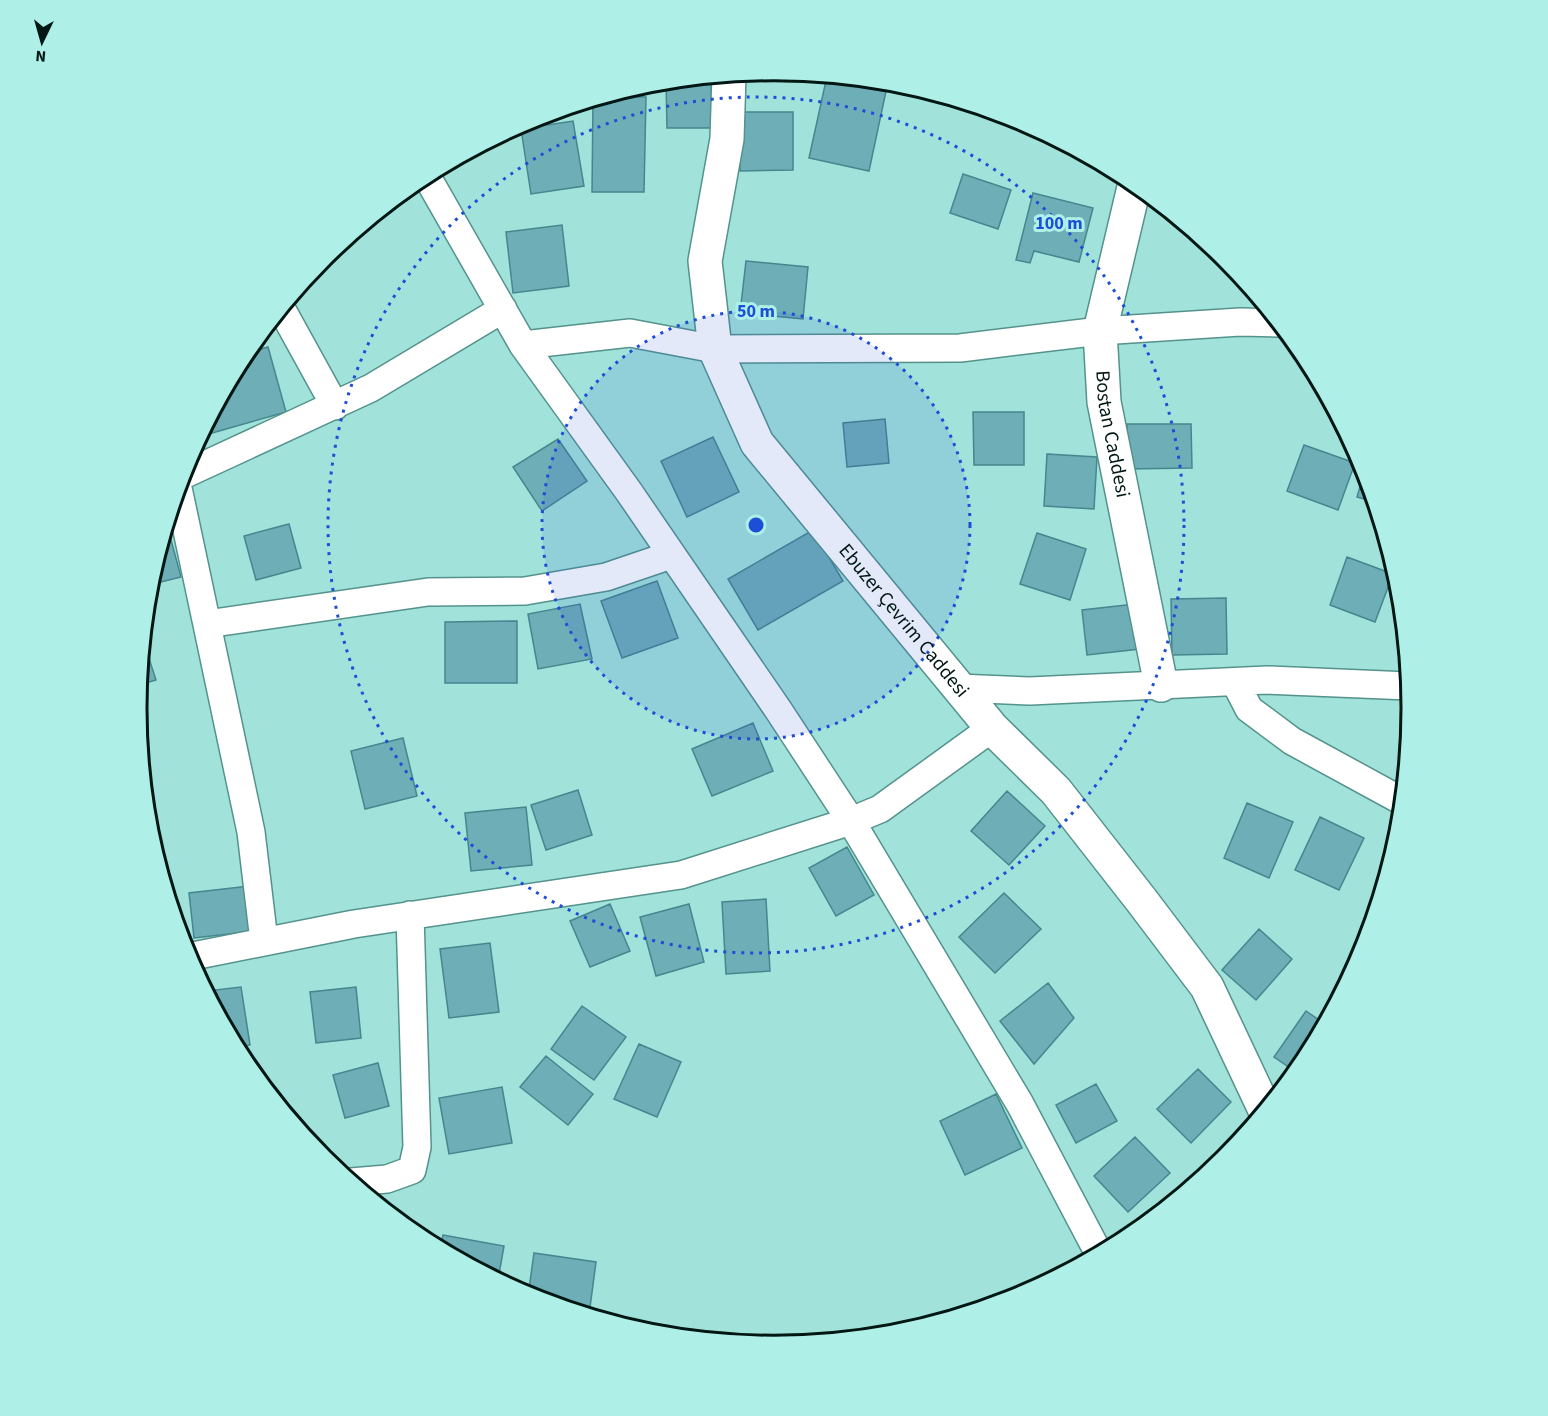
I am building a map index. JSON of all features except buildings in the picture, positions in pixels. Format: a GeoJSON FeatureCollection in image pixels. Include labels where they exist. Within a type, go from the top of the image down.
{"type":"FeatureCollection","features":[{"type":"Feature","properties":{"kind":"street","name":"Ebuzer Çevrim Caddesi"},"geometry":{"type":"LineString","coordinates":[[729,82],[727,140],[705,261],[715,349],[757,443],[992,728],[1056,791],[1207,987],[1261,1102]]}},
{"type":"Feature","properties":{"kind":"street"},"geometry":{"type":"LineString","coordinates":[[431,184],[523,345],[671,555],[851,821],[1020,1104],[1095,1246]]}},
{"type":"Feature","properties":{"kind":"street","name":"Bostan Caddesi"},"geometry":{"type":"LineString","coordinates":[[1132,194],[1100,331],[1104,402],[1161,685]]}},
{"type":"Feature","properties":{"kind":"street"},"geometry":{"type":"LineString","coordinates":[[194,470],[372,388],[502,309]]}},
{"type":"Feature","properties":{"kind":"street"},"geometry":{"type":"LineString","coordinates":[[285,316],[334,406]]}},
{"type":"Feature","properties":{"kind":"street"},"geometry":{"type":"LineString","coordinates":[[523,345],[630,333],[715,349],[960,348],[1100,331],[1240,322],[1268,323]]}},
{"type":"Feature","properties":{"kind":"street"},"geometry":{"type":"LineString","coordinates":[[181,503],[251,832],[264,941]]}},
{"type":"Feature","properties":{"kind":"street"},"geometry":{"type":"LineString","coordinates":[[207,624],[428,592],[525,591],[606,577],[671,555]]}},
{"type":"Feature","properties":{"kind":"street"},"geometry":{"type":"LineString","coordinates":[[958,688],[1030,691],[1267,680],[1400,686]]}},
{"type":"Feature","properties":{"kind":"street"},"geometry":{"type":"LineString","coordinates":[[1235,682],[1249,709],[1292,741],[1395,797]]}},
{"type":"Feature","properties":{"kind":"street"},"geometry":{"type":"LineString","coordinates":[[198,955],[410,915],[681,875],[851,821],[880,809],[992,728]]}},
{"type":"Feature","properties":{"kind":"street"},"geometry":{"type":"LineString","coordinates":[[363,1181],[387,1179],[412,1170],[417,1147],[410,915]]}}]}
